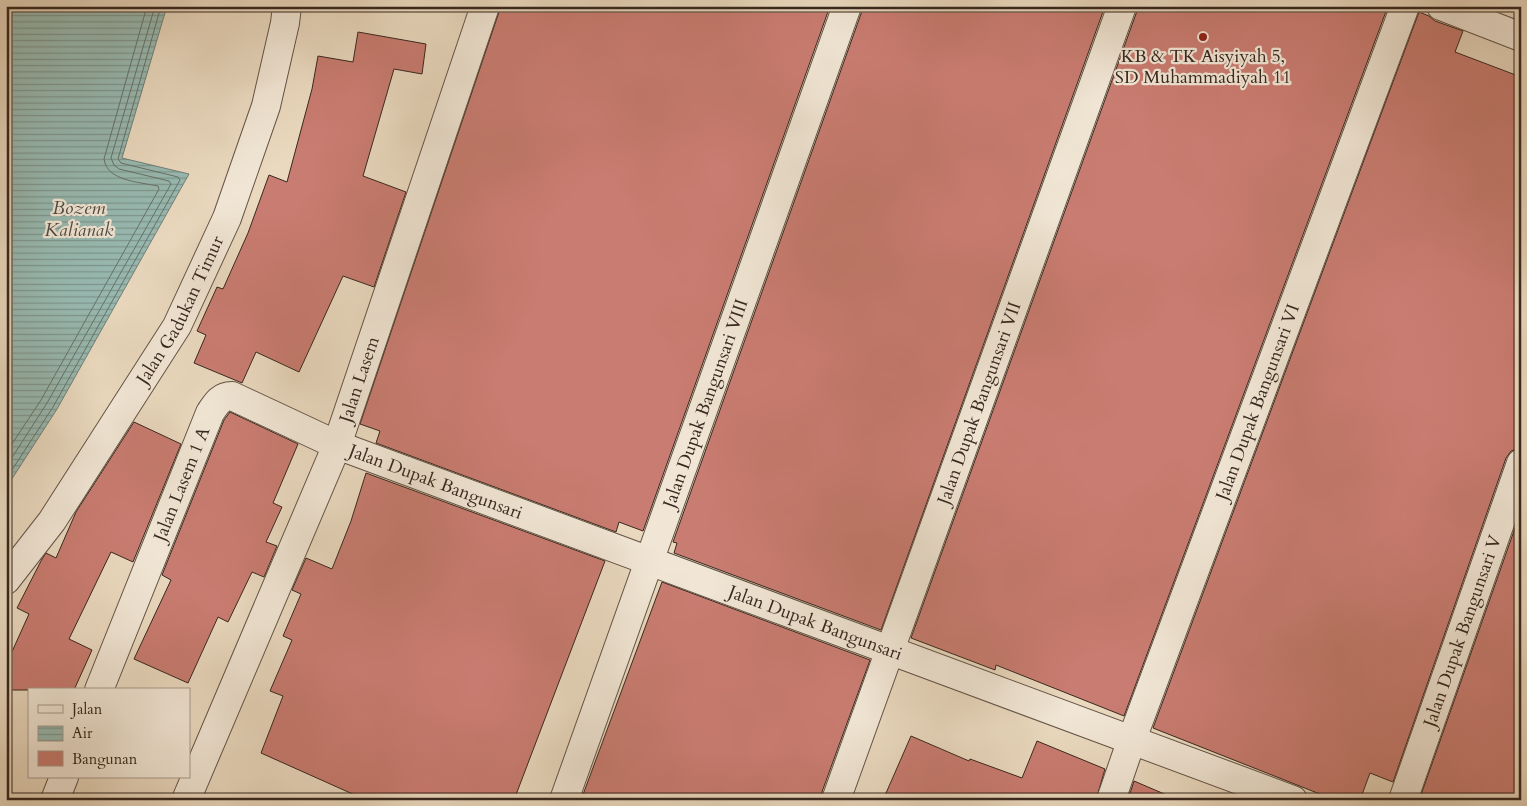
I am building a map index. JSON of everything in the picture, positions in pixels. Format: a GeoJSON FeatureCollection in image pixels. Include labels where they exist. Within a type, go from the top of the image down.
{"type":"FeatureCollection","features":[{"type":"Feature","properties":{"kind":"street","name":"Jalan Gadukan Timur"},"geometry":{"type":"LineString","coordinates":[[6,580],[52,521],[176,326],[227,218],[266,106],[285,23],[286,6]]}},
{"type":"Feature","properties":{"kind":"street","name":"Jalan Lasem"},"geometry":{"type":"LineString","coordinates":[[186,800],[337,445],[485,6]]}},
{"type":"Feature","properties":{"kind":"street","name":"Jalan Dupak Bangunsari VIII"},"geometry":{"type":"LineString","coordinates":[[564,800],[847,6]]}},
{"type":"Feature","properties":{"kind":"street","name":"Jalan Dupak Bangunsari VII"},"geometry":{"type":"LineString","coordinates":[[836,800],[1122,6]]}},
{"type":"Feature","properties":{"kind":"street","name":"Jalan Dupak Bangunsari VI"},"geometry":{"type":"LineString","coordinates":[[1111,800],[1405,6]]}},
{"type":"Feature","properties":{"kind":"street"},"geometry":{"type":"LineString","coordinates":[[1441,6],[1521,37]]}},
{"type":"Feature","properties":{"kind":"street","name":"Jalan Lasem 1 A"},"geometry":{"type":"LineString","coordinates":[[100,688],[210,414],[221,398],[232,396],[337,445]]}},
{"type":"Feature","properties":{"kind":"street","name":"Jalan Dupak Bangunsari"},"geometry":{"type":"LineString","coordinates":[[337,445],[1293,800]]}},
{"type":"Feature","properties":{"kind":"street","name":"Jalan Dupak Bangunsari V"},"geometry":{"type":"LineString","coordinates":[[1402,800],[1521,463]]}},
{"type":"Feature","properties":{"kind":"street"},"geometry":{"type":"LineString","coordinates":[[55,800],[64,778]]}},
{"type":"Feature","properties":{"kind":"water","name":"Bozem Kalianak"},"geometry":{"type":"Polygon","coordinates":[[[6,6],[167,6],[122,158],[189,174],[57,409],[6,488],[6,6]]]}},
{"type":"Feature","properties":{"kind":"building"},"geometry":{"type":"Polygon","coordinates":[[[501,6],[830,6],[643,531],[619,522],[616,532],[376,443],[380,431],[360,424],[501,6]]]}},
{"type":"Feature","properties":{"kind":"building"},"geometry":{"type":"Polygon","coordinates":[[[862,6],[1105,6],[881,630],[674,553],[677,543],[673,542],[862,11],[862,6]]]}},
{"type":"Feature","properties":{"kind":"building"},"geometry":{"type":"Polygon","coordinates":[[[1137,6],[1388,6],[1124,716],[996,665],[995,670],[911,638],[1137,11],[1137,6]]]}},
{"type":"Feature","properties":{"kind":"building"},"geometry":{"type":"Polygon","coordinates":[[[1419,12],[1435,21],[1463,31],[1455,52],[1521,77],[1521,448],[1511,451],[1506,458],[1393,782],[1370,773],[1360,800],[1335,800],[1153,728],[1419,12]]]}},
{"type":"Feature","properties":{"kind":"building"},"geometry":{"type":"Polygon","coordinates":[[[358,32],[426,44],[422,74],[394,69],[363,176],[406,192],[374,287],[343,276],[299,372],[256,352],[242,383],[194,363],[206,335],[197,331],[217,287],[223,289],[248,233],[269,175],[287,182],[312,89],[318,56],[353,62],[358,32]]]}},
{"type":"Feature","properties":{"kind":"building"},"geometry":{"type":"Polygon","coordinates":[[[230,412],[298,444],[273,503],[282,507],[266,542],[277,546],[264,577],[252,572],[228,622],[218,617],[188,683],[134,659],[171,580],[162,575],[224,420],[230,412]]]}},
{"type":"Feature","properties":{"kind":"building"},"geometry":{"type":"Polygon","coordinates":[[[134,422],[181,444],[133,562],[111,552],[69,639],[92,650],[75,688],[6,690],[6,665],[29,614],[17,608],[46,553],[56,558],[76,512],[134,422]]]}},
{"type":"Feature","properties":{"kind":"building"},"geometry":{"type":"Polygon","coordinates":[[[366,473],[605,561],[514,800],[366,800],[261,753],[283,696],[270,691],[292,640],[283,636],[301,594],[292,590],[306,558],[332,569],[351,521],[366,473]]]}},
{"type":"Feature","properties":{"kind":"building"},"geometry":{"type":"Polygon","coordinates":[[[1521,511],[1521,800],[1433,800],[1421,795],[1521,511]]]}},
{"type":"Feature","properties":{"kind":"building"},"geometry":{"type":"Polygon","coordinates":[[[662,582],[870,660],[819,800],[581,800],[662,582]]]}},
{"type":"Feature","properties":{"kind":"building"},"geometry":{"type":"Polygon","coordinates":[[[911,736],[969,761],[970,759],[1022,778],[1037,741],[1105,769],[1096,800],[883,800],[911,736]]]}},
{"type":"Feature","properties":{"kind":"building"},"geometry":{"type":"Polygon","coordinates":[[[1134,781],[1176,799],[1176,800],[1128,800],[1134,781]]]}},
{"type":"Feature","properties":{"kind":"place","name":"KB & TK Aisyiyah 5, SD Muhammadiyah 11"},"geometry":{"type":"Point","coordinates":[1203,37]}}]}
